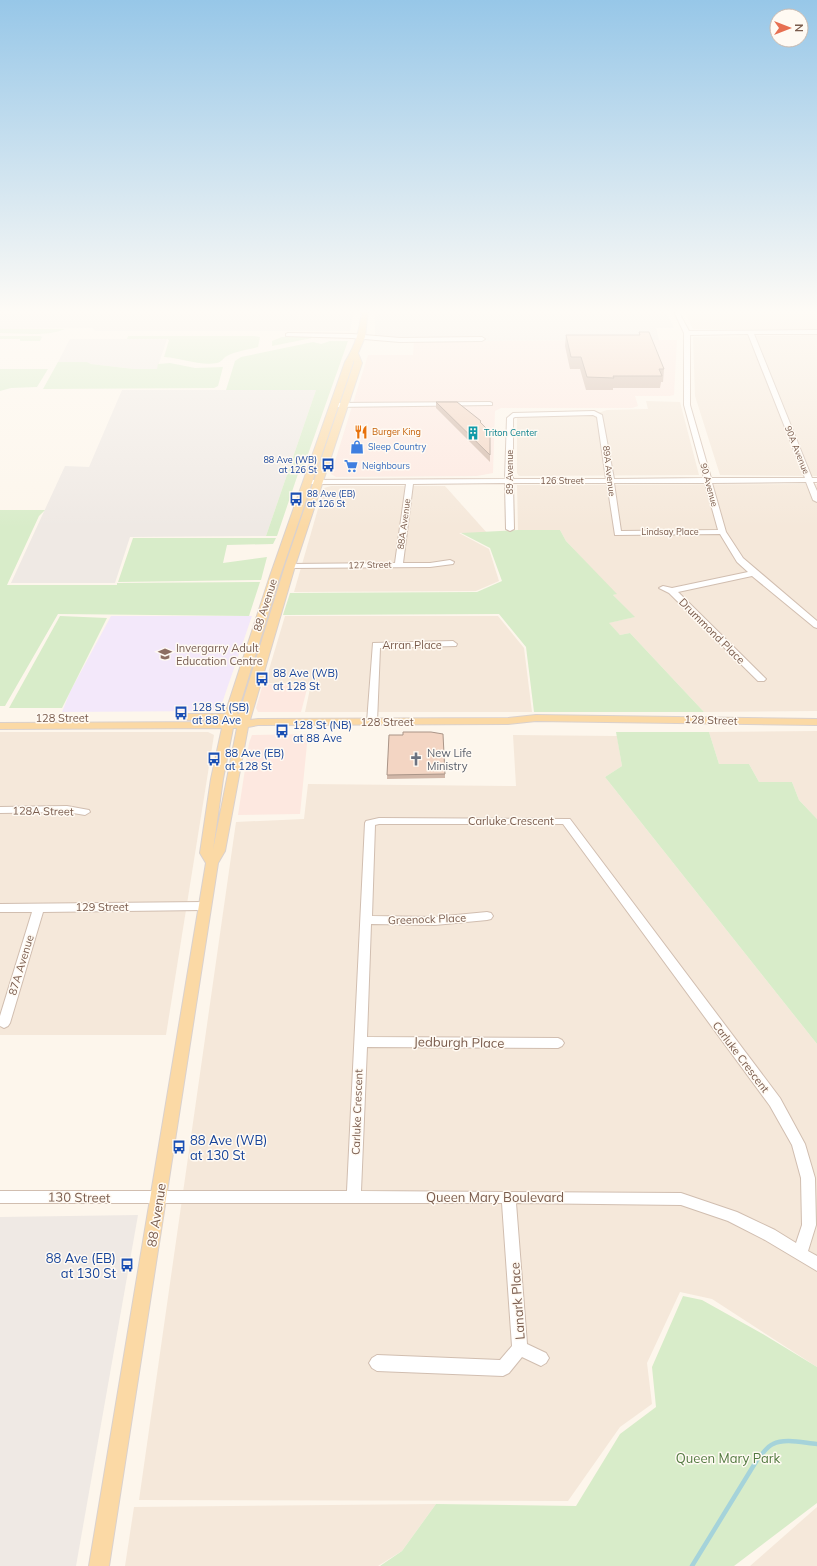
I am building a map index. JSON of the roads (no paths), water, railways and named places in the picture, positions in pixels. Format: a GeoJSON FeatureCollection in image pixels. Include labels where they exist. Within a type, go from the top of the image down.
{"type":"FeatureCollection","features":[{"type":"Feature","properties":{"kind":"main road","name":"88 Avenue"},"geometry":{"type":"LineString","coordinates":[[99,1566],[212,863],[219,851],[228,810],[243,721],[290,566],[342,382]]}},
{"type":"Feature","properties":{"kind":"main road","name":"88 Avenue"},"geometry":{"type":"LineString","coordinates":[[212,863],[206,853],[217,779],[229,721],[270,590],[351,382]]}},
{"type":"Feature","properties":{"kind":"main road","name":"128 Street"},"geometry":{"type":"LineString","coordinates":[[0,719],[258,722],[508,721],[538,724],[598,725],[817,722]]}},
{"type":"Feature","properties":{"kind":"main road","name":"128 Street"},"geometry":{"type":"LineString","coordinates":[[0,726],[229,721]]}},
{"type":"Feature","properties":{"kind":"street","name":"90 Avenue"},"geometry":{"type":"LineString","coordinates":[[687,382],[687,405],[722,532],[740,560],[754,574],[815,621]]}},
{"type":"Feature","properties":{"kind":"street","name":"90A Avenue"},"geometry":{"type":"LineString","coordinates":[[770,382],[817,500]]}},
{"type":"Feature","properties":{"kind":"street"},"geometry":{"type":"LineString","coordinates":[[335,403],[490,404]]}},
{"type":"Feature","properties":{"kind":"street","name":"89 Avenue"},"geometry":{"type":"LineString","coordinates":[[510,529],[510,418],[513,415],[594,413]]}},
{"type":"Feature","properties":{"kind":"street","name":"89A Avenue"},"geometry":{"type":"LineString","coordinates":[[594,413],[600,416],[605,439],[609,481],[618,532]]}},
{"type":"Feature","properties":{"kind":"street","name":"126 Street"},"geometry":{"type":"LineString","coordinates":[[313,482],[817,480]]}},
{"type":"Feature","properties":{"kind":"street","name":"88A Avenue"},"geometry":{"type":"LineString","coordinates":[[399,565],[410,482]]}},
{"type":"Feature","properties":{"kind":"street","name":"Lindsay Place"},"geometry":{"type":"LineString","coordinates":[[618,532],[722,532]]}},
{"type":"Feature","properties":{"kind":"street","name":"127 Street"},"geometry":{"type":"LineString","coordinates":[[290,566],[430,565],[450,562]]}},
{"type":"Feature","properties":{"kind":"street","name":"Drummond Place"},"geometry":{"type":"LineString","coordinates":[[672,591],[754,574]]}},
{"type":"Feature","properties":{"kind":"street"},"geometry":{"type":"LineString","coordinates":[[662,588],[672,591]]}},
{"type":"Feature","properties":{"kind":"street","name":"Drummond Place"},"geometry":{"type":"LineString","coordinates":[[672,591],[761,679]]}},
{"type":"Feature","properties":{"kind":"street","name":"Arran Place"},"geometry":{"type":"LineString","coordinates":[[372,722],[376,645],[452,644]]}},
{"type":"Feature","properties":{"kind":"street","name":"128A Street"},"geometry":{"type":"LineString","coordinates":[[0,810],[67,810],[86,812]]}},
{"type":"Feature","properties":{"kind":"street","name":"Carluke Crescent"},"geometry":{"type":"LineString","coordinates":[[354,1196],[370,822],[566,822],[775,1102],[795,1138],[808,1178],[809,1225],[800,1253]]}},
{"type":"Feature","properties":{"kind":"street","name":"129 Street"},"geometry":{"type":"LineString","coordinates":[[0,908],[204,906]]}},
{"type":"Feature","properties":{"kind":"street","name":"87A Avenue"},"geometry":{"type":"LineString","coordinates":[[4,1023],[39,907]]}},
{"type":"Feature","properties":{"kind":"street","name":"Greenock Place"},"geometry":{"type":"LineString","coordinates":[[367,920],[436,921],[487,916]]}},
{"type":"Feature","properties":{"kind":"street","name":"Jedburgh Place"},"geometry":{"type":"LineString","coordinates":[[360,1042],[558,1043]]}},
{"type":"Feature","properties":{"kind":"street","name":"Queen Mary Boulevard"},"geometry":{"type":"LineString","coordinates":[[158,1198],[184,1196],[354,1196],[681,1199],[732,1216],[770,1235],[817,1264]]}},
{"type":"Feature","properties":{"kind":"street","name":"130 Street"},"geometry":{"type":"LineString","coordinates":[[0,1197],[158,1198]]}},
{"type":"Feature","properties":{"kind":"street","name":"Lanark Place"},"geometry":{"type":"LineString","coordinates":[[377,1363],[503,1368],[520,1348],[509,1197]]}},
{"type":"Feature","properties":{"kind":"street"},"geometry":{"type":"LineString","coordinates":[[520,1348],[541,1358]]}},
{"type":"Feature","properties":{"kind":"waterway"},"geometry":{"type":"LineString","coordinates":[[692,1566],[757,1460],[766,1449],[773,1444],[783,1441],[817,1444]]}},
{"type":"Feature","properties":{"kind":"place","name":"Burger King"},"geometry":{"type":"Point","coordinates":[361,432]}},
{"type":"Feature","properties":{"kind":"place","name":"Triton Center"},"geometry":{"type":"Point","coordinates":[473,433]}},
{"type":"Feature","properties":{"kind":"place","name":"Sleep Country"},"geometry":{"type":"Point","coordinates":[357,447]}},
{"type":"Feature","properties":{"kind":"place","name":"88 Ave (WB) at 126 St"},"geometry":{"type":"Point","coordinates":[328,465]}},
{"type":"Feature","properties":{"kind":"place","name":"Neighbours"},"geometry":{"type":"Point","coordinates":[351,466]}},
{"type":"Feature","properties":{"kind":"place","name":"88 Ave (EB) at 126 St"},"geometry":{"type":"Point","coordinates":[296,499]}},
{"type":"Feature","properties":{"kind":"place","name":"Invergarry Adult Education Centre"},"geometry":{"type":"Point","coordinates":[165,654]}},
{"type":"Feature","properties":{"kind":"place","name":"88 Ave (WB) at 128 St"},"geometry":{"type":"Point","coordinates":[262,679]}},
{"type":"Feature","properties":{"kind":"place","name":"128 St (SB) at 88 Ave"},"geometry":{"type":"Point","coordinates":[181,713]}},
{"type":"Feature","properties":{"kind":"place","name":"128 St (NB) at 88 Ave"},"geometry":{"type":"Point","coordinates":[282,731]}},
{"type":"Feature","properties":{"kind":"place","name":"88 Ave (EB) at 128 St"},"geometry":{"type":"Point","coordinates":[214,759]}},
{"type":"Feature","properties":{"kind":"place","name":"New Life Ministry"},"geometry":{"type":"Point","coordinates":[416,759]}},
{"type":"Feature","properties":{"kind":"place","name":"88 Ave (WB) at 130 St"},"geometry":{"type":"Point","coordinates":[179,1147]}},
{"type":"Feature","properties":{"kind":"place","name":"88 Ave (EB) at 130 St"},"geometry":{"type":"Point","coordinates":[127,1265]}},
{"type":"Feature","properties":{"kind":"park label","name":"Queen Mary Park"},"geometry":{"type":"Point","coordinates":[728,1458]}}]}
